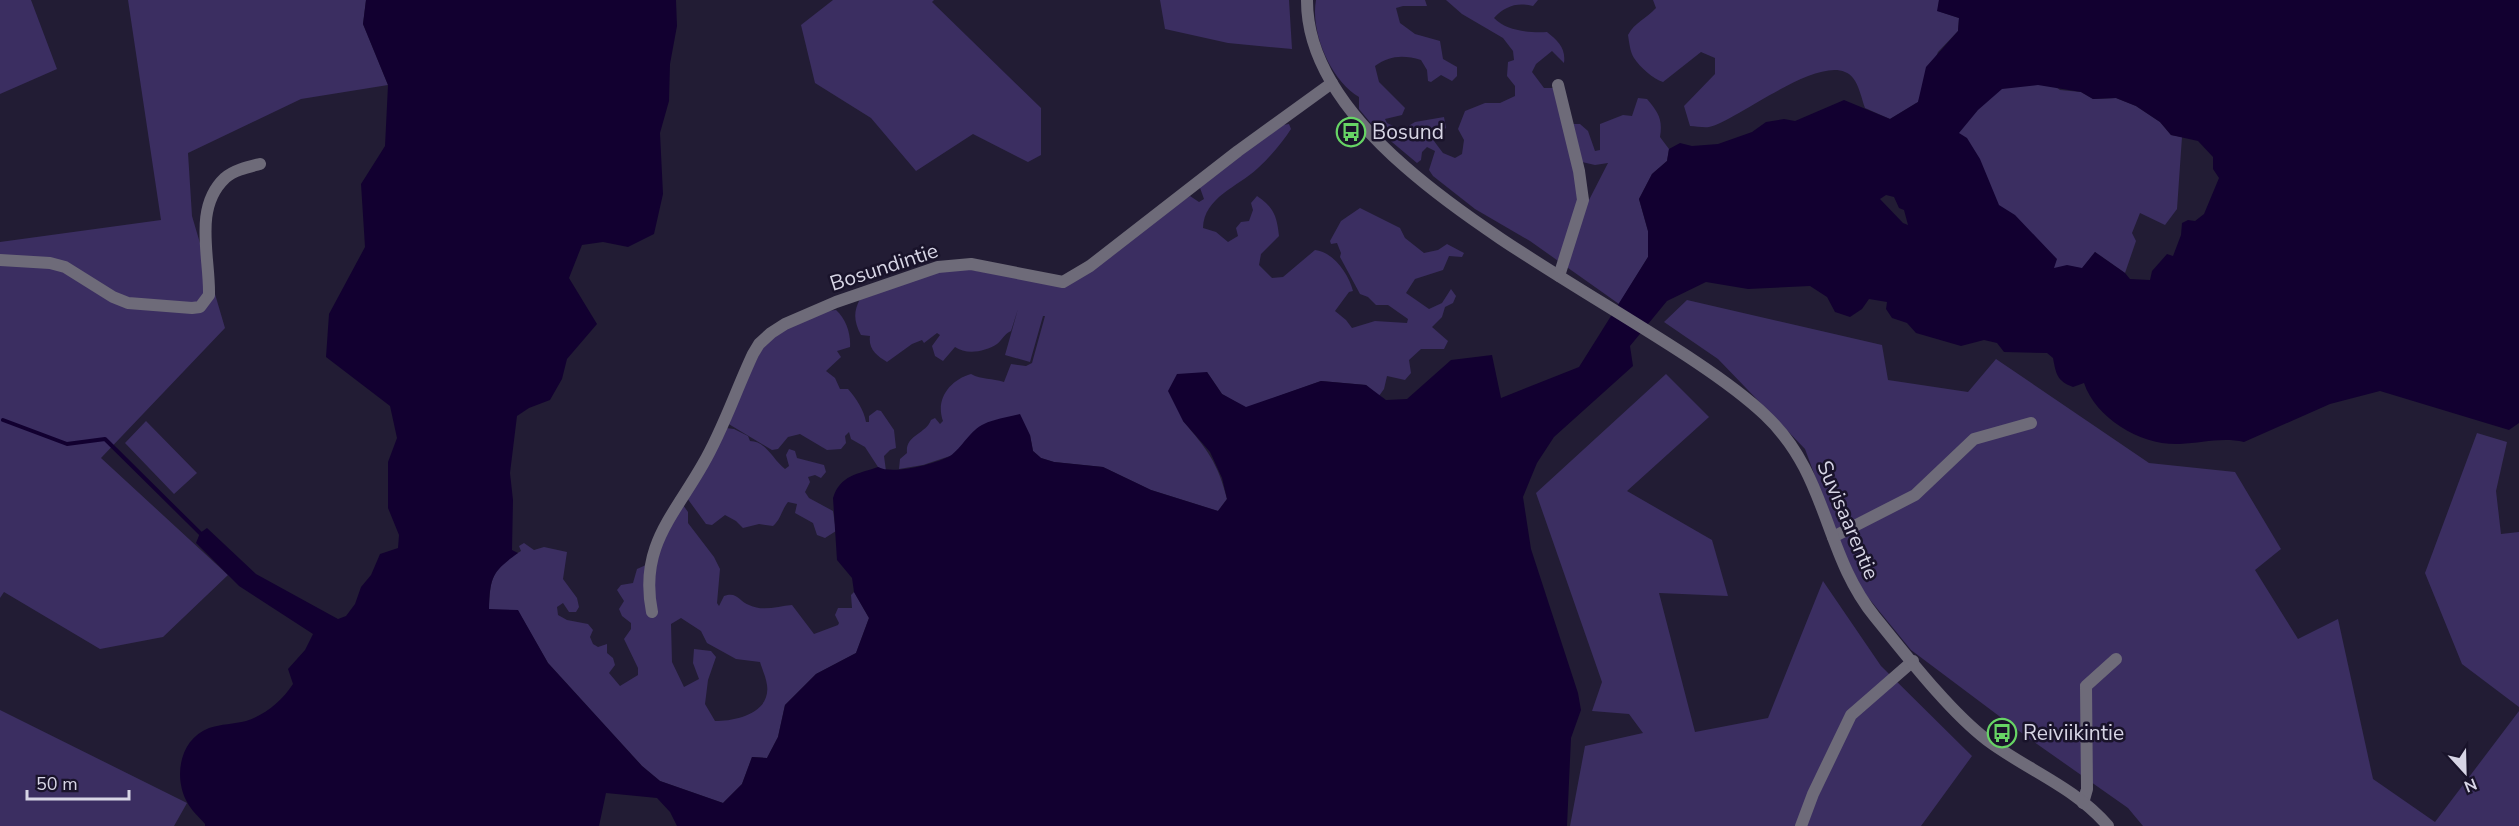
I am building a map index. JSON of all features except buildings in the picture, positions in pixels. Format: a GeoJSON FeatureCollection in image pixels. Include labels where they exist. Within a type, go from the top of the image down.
{"type":"FeatureCollection","features":[{"type":"Feature","properties":{"kind":"street","name":"Suvisaarentie"},"geometry":{"type":"LineString","coordinates":[[1307,0],[1307,19],[1311,37],[1332,83],[1364,128],[1396,159],[1480,224],[1737,391],[1781,431],[1809,473],[1850,580],[1859,595],[1912,661],[1988,741],[2051,779],[2083,803],[2108,826]]}},
{"type":"Feature","properties":{"kind":"street","name":"Bosundintie"},"geometry":{"type":"LineString","coordinates":[[652,612],[649,595],[650,560],[662,530],[703,465],[753,354],[759,344],[771,333],[836,302],[938,267],[979,264],[1063,282],[1090,266],[1238,151],[1332,83]]}},
{"type":"Feature","properties":{"kind":"street"},"geometry":{"type":"LineString","coordinates":[[1558,85],[1579,171],[1583,200],[1559,276]]}},
{"type":"Feature","properties":{"kind":"street"},"geometry":{"type":"LineString","coordinates":[[0,260],[51,263],[65,267],[113,297],[128,303],[200,307],[209,295],[204,225],[207,209],[225,179],[237,171],[260,164]]}},
{"type":"Feature","properties":{"kind":"street"},"geometry":{"type":"LineString","coordinates":[[1833,537],[1915,495],[1974,439],[2031,423]]}},
{"type":"Feature","properties":{"kind":"street"},"geometry":{"type":"LineString","coordinates":[[2083,803],[2087,789],[2086,686],[2116,659]]}},
{"type":"Feature","properties":{"kind":"street"},"geometry":{"type":"LineString","coordinates":[[1801,826],[1851,715],[1912,661]]}},
{"type":"Feature","properties":{"kind":"shaded area"},"geometry":{"type":"Polygon","coordinates":[[[0,0],[31,0],[57,69],[0,94],[0,0]]]}},
{"type":"Feature","properties":{"kind":"shaded area"},"geometry":{"type":"Polygon","coordinates":[[[128,0],[366,0],[363,24],[388,85],[301,99],[188,153],[192,216],[225,328],[101,458],[228,575],[163,637],[100,649],[4,592],[0,598],[0,242],[161,220],[128,0]]]}},
{"type":"Feature","properties":{"kind":"shaded area"},"geometry":{"type":"Polygon","coordinates":[[[366,0],[676,0],[677,26],[670,64],[669,101],[660,133],[663,194],[654,234],[628,247],[603,242],[582,245],[569,278],[597,324],[567,359],[562,379],[550,400],[529,408],[517,416],[510,473],[513,500],[512,550],[518,553],[494,576],[490,589],[489,609],[518,610],[548,663],[642,766],[660,781],[723,803],[742,784],[752,757],[767,758],[778,737],[785,705],[816,674],[856,653],[869,618],[854,592],[852,578],[837,560],[833,498],[840,484],[851,476],[878,467],[903,469],[943,459],[954,453],[979,427],[1020,414],[1030,435],[1033,451],[1041,458],[1054,462],[1103,467],[1151,490],[1218,511],[1227,499],[1222,478],[1210,452],[1183,421],[1168,391],[1177,374],[1207,372],[1222,394],[1246,407],[1321,381],[1366,385],[1386,400],[1407,399],[1451,360],[1492,355],[1501,398],[1579,367],[1648,257],[1648,231],[1639,199],[1652,174],[1667,161],[1669,149],[1680,143],[1692,146],[1718,144],[1752,132],[1766,122],[1784,119],[1795,121],[1844,100],[1890,119],[1918,102],[1926,67],[1958,31],[1959,18],[1937,11],[1939,0],[2519,0],[2519,423],[2509,430],[2380,391],[2330,404],[2244,442],[2220,440],[2180,444],[2165,443],[2136,435],[2110,419],[2090,396],[2084,383],[2073,387],[2060,379],[2056,373],[2053,358],[2047,353],[2004,352],[1997,343],[1984,340],[1961,346],[1916,333],[1907,323],[1892,318],[1886,309],[1887,302],[1869,299],[1862,309],[1850,317],[1835,312],[1827,297],[1810,286],[1748,289],[1706,282],[1667,301],[1630,346],[1633,366],[1554,437],[1537,463],[1523,497],[1531,549],[1578,693],[1581,710],[1571,738],[1567,826],[677,826],[670,812],[657,798],[606,793],[599,826],[205,826],[189,805],[180,781],[182,759],[186,749],[199,733],[209,728],[253,718],[278,702],[293,684],[288,669],[305,650],[313,634],[239,586],[196,543],[200,533],[207,528],[256,574],[338,619],[346,616],[355,604],[361,587],[371,575],[380,554],[398,548],[399,535],[388,508],[388,462],[397,438],[390,406],[326,357],[329,314],[365,247],[361,184],[385,146],[388,85],[363,24],[366,0]],[[2038,85],[2002,89],[1978,110],[1959,133],[1967,138],[1980,159],[1999,205],[2015,215],[2057,259],[2054,268],[2067,265],[2082,268],[2095,252],[2130,279],[2150,280],[2152,271],[2167,254],[2173,256],[2181,235],[2182,223],[2188,220],[2195,221],[2204,214],[2219,178],[2213,169],[2213,157],[2198,141],[2171,135],[2160,122],[2136,106],[2116,98],[2093,99],[2081,92],[2038,85]],[[1886,195],[1880,199],[1903,223],[1908,225],[1904,210],[1899,208],[1894,197],[1886,195]]]}},
{"type":"Feature","properties":{"kind":"shaded area"},"geometry":{"type":"Polygon","coordinates":[[[833,0],[934,0],[932,2],[1041,108],[1041,155],[1028,162],[973,134],[916,171],[871,118],[815,83],[801,25],[833,0]]]}},
{"type":"Feature","properties":{"kind":"shaded area"},"geometry":{"type":"Polygon","coordinates":[[[1160,0],[1289,0],[1292,49],[1228,43],[1165,29],[1160,0]]]}},
{"type":"Feature","properties":{"kind":"shaded area"},"geometry":{"type":"Polygon","coordinates":[[[1316,0],[1425,0],[1427,6],[1396,8],[1400,23],[1415,34],[1440,41],[1443,59],[1457,67],[1457,76],[1452,81],[1441,75],[1431,82],[1428,81],[1427,70],[1421,60],[1397,57],[1381,62],[1375,66],[1379,82],[1405,108],[1402,115],[1385,119],[1387,123],[1402,130],[1415,122],[1444,117],[1446,128],[1435,135],[1434,141],[1443,153],[1455,158],[1462,154],[1464,140],[1458,129],[1465,111],[1485,103],[1500,103],[1515,96],[1515,86],[1507,76],[1508,62],[1514,60],[1513,51],[1503,38],[1462,14],[1446,0],[1538,0],[1533,6],[1522,4],[1502,10],[1494,18],[1512,28],[1547,32],[1562,49],[1564,63],[1552,51],[1536,64],[1532,72],[1544,88],[1556,88],[1589,200],[1608,163],[1595,165],[1582,162],[1573,124],[1580,124],[1588,131],[1595,151],[1600,150],[1600,124],[1623,115],[1632,116],[1638,98],[1647,99],[1659,116],[1660,137],[1669,149],[1667,161],[1652,174],[1639,199],[1648,231],[1648,257],[1619,304],[1530,241],[1475,209],[1433,176],[1429,170],[1435,151],[1427,147],[1422,152],[1421,160],[1417,163],[1374,127],[1359,109],[1359,97],[1340,80],[1325,54],[1316,26],[1316,0]]]}},
{"type":"Feature","properties":{"kind":"shaded area"},"geometry":{"type":"Polygon","coordinates":[[[1653,0],[1939,0],[1938,11],[1959,18],[1958,31],[1938,52],[1918,102],[1890,119],[1865,108],[1859,88],[1853,78],[1841,71],[1824,71],[1783,88],[1723,122],[1709,127],[1690,126],[1684,106],[1715,74],[1715,58],[1701,52],[1663,82],[1643,69],[1633,56],[1628,35],[1656,8],[1653,0]]]}},
{"type":"Feature","properties":{"kind":"shaded area"},"geometry":{"type":"Polygon","coordinates":[[[2030,67],[2060,90],[2081,92],[2093,99],[2116,98],[2136,106],[2160,122],[2171,135],[2182,137],[2177,209],[2165,225],[2140,213],[2132,233],[2136,241],[2125,273],[2095,252],[2066,289],[1949,165],[1964,111],[2030,67]]]}},
{"type":"Feature","properties":{"kind":"shaded area"},"geometry":{"type":"Polygon","coordinates":[[[1289,124],[1291,129],[1267,159],[1209,208],[1203,228],[1216,232],[1228,242],[1238,236],[1236,228],[1241,222],[1249,221],[1253,210],[1251,203],[1257,196],[1274,213],[1279,236],[1261,254],[1259,265],[1272,278],[1283,277],[1315,250],[1328,255],[1340,265],[1353,291],[1349,292],[1335,311],[1352,328],[1375,321],[1407,323],[1408,319],[1388,305],[1376,305],[1368,297],[1360,294],[1340,257],[1341,253],[1337,243],[1331,244],[1330,241],[1341,221],[1360,208],[1400,228],[1405,238],[1424,253],[1438,250],[1447,244],[1464,253],[1462,257],[1449,256],[1443,270],[1415,279],[1406,293],[1429,309],[1442,303],[1451,289],[1456,296],[1453,303],[1445,307],[1442,317],[1432,327],[1448,341],[1444,349],[1421,349],[1409,360],[1411,373],[1405,380],[1387,376],[1384,389],[1379,396],[1366,385],[1321,381],[1246,408],[1222,394],[1207,372],[1183,421],[1205,448],[1220,476],[1227,499],[1218,511],[1151,490],[1103,467],[1054,462],[1041,458],[1033,451],[1030,435],[923,465],[899,469],[900,459],[907,453],[907,447],[912,438],[925,429],[931,420],[935,418],[940,424],[943,421],[941,405],[943,398],[957,381],[971,374],[1004,382],[1011,364],[1026,366],[1032,363],[1045,316],[1043,316],[1030,362],[1005,355],[1018,309],[1011,331],[997,344],[987,349],[970,352],[955,347],[943,361],[935,356],[932,346],[940,335],[937,333],[924,343],[922,340],[912,344],[887,362],[872,348],[870,336],[861,335],[855,313],[860,299],[952,267],[1061,284],[1190,196],[1199,202],[1204,199],[1199,185],[1283,125],[1289,124]]]}},
{"type":"Feature","properties":{"kind":"shaded area"},"geometry":{"type":"Polygon","coordinates":[[[1687,300],[1882,345],[1888,380],[1968,392],[1996,359],[2149,463],[2235,472],[2281,549],[2255,570],[2298,639],[2338,619],[2373,779],[2435,822],[2519,711],[2519,826],[2143,826],[2128,808],[2027,737],[1911,650],[1853,579],[1805,449],[1718,359],[1664,322],[1687,300]]]}},
{"type":"Feature","properties":{"kind":"shaded area"},"geometry":{"type":"Polygon","coordinates":[[[836,310],[847,327],[850,347],[837,351],[841,357],[826,371],[835,378],[840,389],[848,389],[857,400],[866,422],[869,422],[869,416],[877,410],[881,411],[894,430],[896,448],[884,456],[886,471],[878,467],[865,447],[851,439],[849,432],[845,436],[846,443],[841,449],[827,450],[800,434],[788,437],[778,449],[772,450],[727,423],[731,410],[768,337],[827,311],[836,310]]]}},
{"type":"Feature","properties":{"kind":"shaded area"},"geometry":{"type":"Polygon","coordinates":[[[1666,374],[1709,417],[1627,491],[1712,540],[1728,596],[1659,593],[1695,732],[1768,718],[1823,581],[1881,666],[1972,756],[1921,826],[1570,826],[1585,746],[1643,733],[1629,714],[1592,711],[1602,682],[1536,493],[1666,374]]]}},
{"type":"Feature","properties":{"kind":"shaded area"},"geometry":{"type":"Polygon","coordinates":[[[146,421],[197,473],[174,494],[125,443],[146,421]]]}},
{"type":"Feature","properties":{"kind":"shaded area"},"geometry":{"type":"Polygon","coordinates":[[[726,428],[734,429],[748,436],[750,441],[761,444],[785,469],[789,466],[786,455],[789,449],[795,451],[797,458],[824,465],[826,472],[821,478],[815,475],[808,477],[810,482],[805,492],[809,498],[833,511],[836,531],[825,538],[817,535],[813,523],[795,513],[797,504],[788,502],[773,526],[759,524],[743,528],[725,515],[712,525],[706,524],[687,498],[726,428]]]}},
{"type":"Feature","properties":{"kind":"shaded area"},"geometry":{"type":"Polygon","coordinates":[[[2477,433],[2507,442],[2496,491],[2501,534],[2519,532],[2519,707],[2462,664],[2425,573],[2477,433]]]}},
{"type":"Feature","properties":{"kind":"shaded area"},"geometry":{"type":"Polygon","coordinates":[[[683,505],[688,512],[688,523],[714,557],[720,569],[717,603],[719,606],[724,596],[728,595],[738,597],[749,605],[760,608],[792,605],[814,634],[838,625],[835,615],[838,608],[852,608],[851,595],[854,592],[869,618],[856,653],[816,674],[785,705],[778,737],[767,758],[752,757],[742,784],[723,803],[660,781],[642,766],[548,663],[518,611],[489,610],[490,590],[494,575],[504,563],[521,551],[519,546],[524,543],[534,550],[544,547],[567,552],[563,579],[577,598],[579,607],[576,612],[569,612],[563,603],[557,607],[558,615],[567,620],[588,624],[593,630],[590,637],[593,644],[598,647],[607,644],[607,653],[613,658],[615,665],[609,673],[620,686],[638,675],[638,668],[624,639],[631,629],[631,623],[622,616],[619,609],[624,601],[617,590],[621,585],[633,583],[637,569],[646,565],[683,505]],[[681,618],[671,624],[672,662],[684,687],[699,679],[693,663],[694,649],[711,651],[716,657],[708,680],[705,704],[715,721],[742,717],[758,709],[767,695],[760,662],[736,659],[707,643],[701,631],[681,618]]]}},
{"type":"Feature","properties":{"kind":"shaded area"},"geometry":{"type":"Polygon","coordinates":[[[0,710],[187,803],[174,826],[0,826],[0,710]]]}},
{"type":"Feature","properties":{"kind":"waterway"},"geometry":{"type":"LineString","coordinates":[[3,420],[67,444],[105,439],[200,533]]}},
{"type":"Feature","properties":{"kind":"place","name":"Bosund"},"geometry":{"type":"Point","coordinates":[1351,132]}},
{"type":"Feature","properties":{"kind":"place","name":"Reiviikintie"},"geometry":{"type":"Point","coordinates":[2002,733]}}]}
